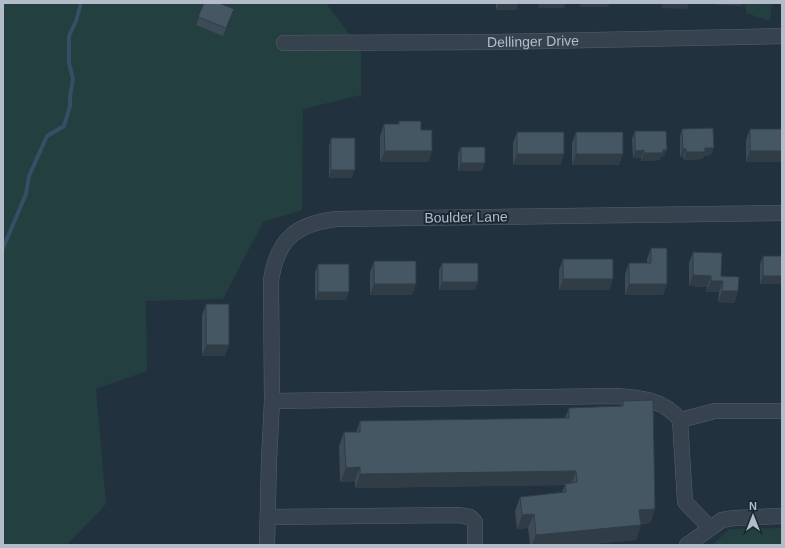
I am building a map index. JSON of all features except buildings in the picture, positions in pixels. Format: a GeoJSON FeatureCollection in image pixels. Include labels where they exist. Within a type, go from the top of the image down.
{"type":"FeatureCollection","features":[{"type":"Feature","properties":{"kind":"street","name":"Dellinger Drive"},"geometry":{"type":"LineString","coordinates":[[284,43],[506,42],[782,36]]}},
{"type":"Feature","properties":{"kind":"street","name":"Boulder Lane"},"geometry":{"type":"LineString","coordinates":[[267,545],[272,401],[271,281],[275,261],[284,244],[292,235],[306,226],[318,221],[336,219],[782,213]]}},
{"type":"Feature","properties":{"kind":"street"},"geometry":{"type":"LineString","coordinates":[[272,401],[616,396],[643,398],[663,405],[675,413],[680,420],[685,502],[710,528]]}},
{"type":"Feature","properties":{"kind":"street"},"geometry":{"type":"LineString","coordinates":[[680,420],[715,411],[782,411]]}},
{"type":"Feature","properties":{"kind":"street"},"geometry":{"type":"LineString","coordinates":[[268,517],[450,515],[470,517],[475,522],[475,545]]}},
{"type":"Feature","properties":{"kind":"street"},"geometry":{"type":"LineString","coordinates":[[687,545],[722,520],[782,516]]}},
{"type":"Feature","properties":{"kind":"green space"},"geometry":{"type":"Polygon","coordinates":[[[3,3],[326,3],[361,50],[361,95],[303,109],[302,210],[263,222],[223,299],[146,301],[147,371],[96,389],[106,504],[67,545],[3,545],[3,3]]]}},
{"type":"Feature","properties":{"kind":"green space"},"geometry":{"type":"Polygon","coordinates":[[[745,3],[772,3],[770,21],[746,13],[745,3]]]}},
{"type":"Feature","properties":{"kind":"green space"},"geometry":{"type":"Polygon","coordinates":[[[782,528],[782,545],[712,545],[730,529],[782,528]]]}},
{"type":"Feature","properties":{"kind":"waterway"},"geometry":{"type":"LineString","coordinates":[[3,248],[26,194],[29,176],[47,136],[64,126],[70,106],[73,79],[69,63],[69,36],[76,21],[81,3]]}}]}
